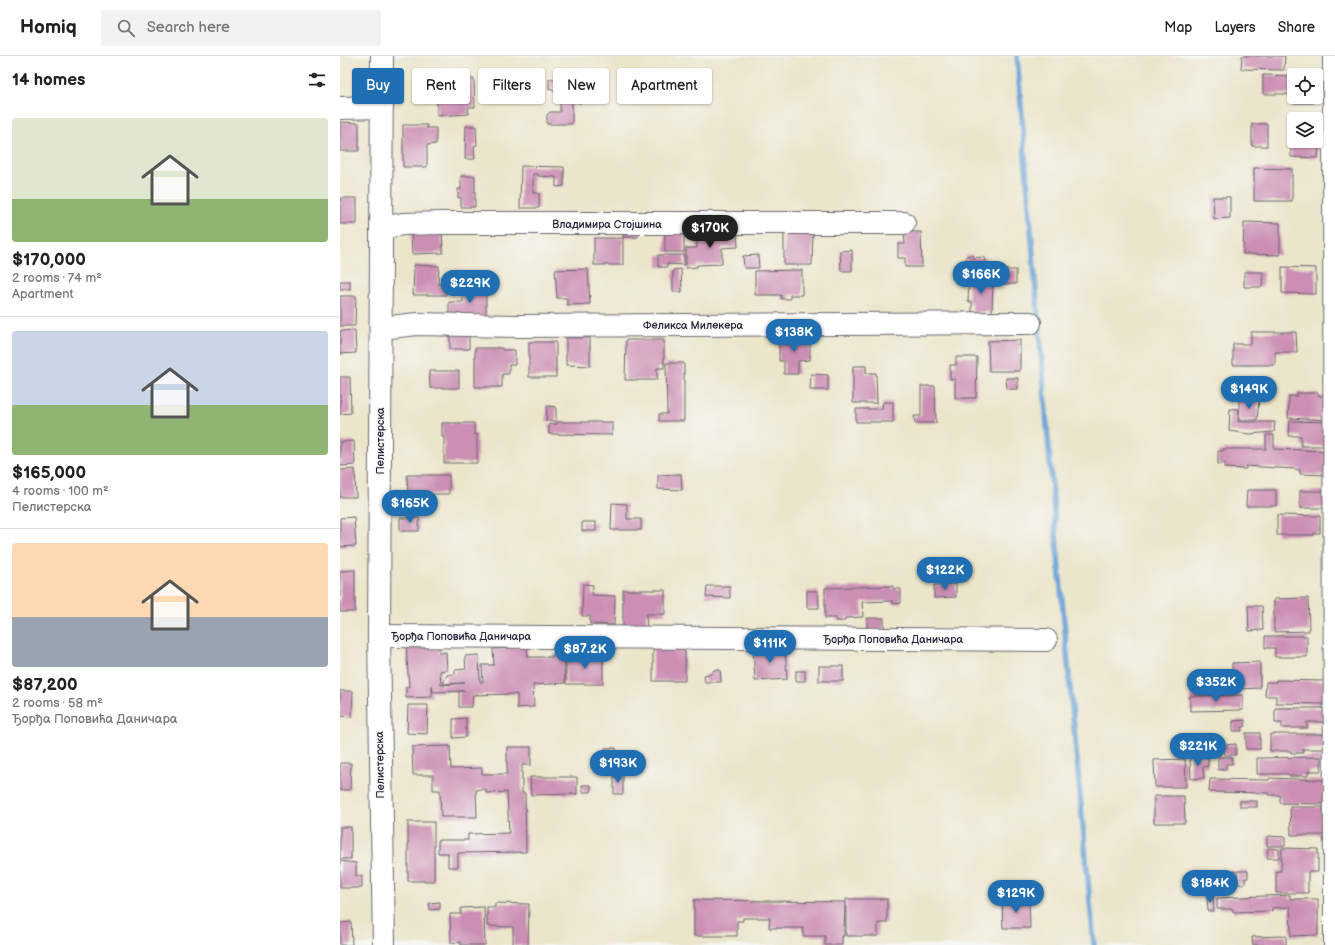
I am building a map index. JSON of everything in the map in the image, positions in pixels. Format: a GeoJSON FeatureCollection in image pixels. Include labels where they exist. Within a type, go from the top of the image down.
{"type":"FeatureCollection","features":[{"type":"Feature","properties":{"kind":"street","name":"Пелистерска"},"geometry":{"type":"LineString","coordinates":[[382,56],[379,636],[384,945]]}},
{"type":"Feature","properties":{"kind":"street"},"geometry":{"type":"LineString","coordinates":[[1334,56],[1334,945]]}},
{"type":"Feature","properties":{"kind":"street"},"geometry":{"type":"LineString","coordinates":[[340,108],[382,107]]}},
{"type":"Feature","properties":{"kind":"street","name":"Владимира Стојшина"},"geometry":{"type":"LineString","coordinates":[[381,228],[403,224],[441,223],[904,223]]}},
{"type":"Feature","properties":{"kind":"street","name":"Феликса Милекера"},"geometry":{"type":"LineString","coordinates":[[381,328],[417,324],[525,326],[1030,323]]}},
{"type":"Feature","properties":{"kind":"street","name":"Ђорђа Поповића Даничара"},"geometry":{"type":"LineString","coordinates":[[379,636],[1046,640]]}},
{"type":"Feature","properties":{"kind":"building"},"geometry":{"type":"Polygon","coordinates":[[[1242,56],[1285,56],[1284,70],[1241,69],[1242,56]]]}},
{"type":"Feature","properties":{"kind":"building"},"geometry":{"type":"Polygon","coordinates":[[[1263,75],[1287,76],[1287,94],[1263,94],[1263,75]]]}},
{"type":"Feature","properties":{"kind":"building"},"geometry":{"type":"Polygon","coordinates":[[[470,79],[474,79],[475,107],[468,107],[469,114],[437,116],[437,104],[470,104],[470,79]]]}},
{"type":"Feature","properties":{"kind":"building"},"geometry":{"type":"Polygon","coordinates":[[[549,79],[553,79],[553,91],[551,88],[549,89],[549,79]]]}},
{"type":"Feature","properties":{"kind":"building"},"geometry":{"type":"Polygon","coordinates":[[[560,104],[572,104],[572,124],[547,124],[547,115],[550,112],[560,112],[560,104]]]}},
{"type":"Feature","properties":{"kind":"building"},"geometry":{"type":"Polygon","coordinates":[[[340,122],[359,123],[359,151],[340,151],[340,122]]]}},
{"type":"Feature","properties":{"kind":"building"},"geometry":{"type":"Polygon","coordinates":[[[1252,124],[1267,124],[1267,146],[1252,146],[1252,124]]]}},
{"type":"Feature","properties":{"kind":"building"},"geometry":{"type":"Polygon","coordinates":[[[403,125],[427,125],[427,128],[436,128],[436,144],[427,145],[427,167],[403,167],[403,125]]]}},
{"type":"Feature","properties":{"kind":"building"},"geometry":{"type":"Polygon","coordinates":[[[466,126],[476,126],[477,145],[474,146],[475,159],[465,159],[466,126]]]}},
{"type":"Feature","properties":{"kind":"building"},"geometry":{"type":"Polygon","coordinates":[[[1291,148],[1318,148],[1318,158],[1291,157],[1291,148]]]}},
{"type":"Feature","properties":{"kind":"building"},"geometry":{"type":"Polygon","coordinates":[[[521,166],[564,167],[564,186],[556,187],[556,177],[538,176],[538,174],[533,174],[533,193],[539,193],[539,208],[520,208],[521,166]]]}},
{"type":"Feature","properties":{"kind":"building"},"geometry":{"type":"Polygon","coordinates":[[[1254,168],[1292,169],[1292,201],[1254,201],[1254,168]]]}},
{"type":"Feature","properties":{"kind":"building"},"geometry":{"type":"Polygon","coordinates":[[[461,176],[475,176],[475,207],[461,207],[461,197],[458,198],[458,189],[461,189],[461,176]]]}},
{"type":"Feature","properties":{"kind":"building"},"geometry":{"type":"Polygon","coordinates":[[[1213,197],[1230,197],[1230,218],[1214,219],[1213,197]]]}},
{"type":"Feature","properties":{"kind":"building"},"geometry":{"type":"Polygon","coordinates":[[[357,198],[357,224],[340,224],[340,199],[357,198]]]}},
{"type":"Feature","properties":{"kind":"building"},"geometry":{"type":"Polygon","coordinates":[[[1244,222],[1280,223],[1280,255],[1243,254],[1244,222]]]}},
{"type":"Feature","properties":{"kind":"building"},"geometry":{"type":"Polygon","coordinates":[[[442,226],[443,253],[412,254],[411,227],[442,226]]]}},
{"type":"Feature","properties":{"kind":"building"},"geometry":{"type":"Polygon","coordinates":[[[624,228],[639,228],[638,237],[623,237],[624,228]]]}},
{"type":"Feature","properties":{"kind":"building"},"geometry":{"type":"Polygon","coordinates":[[[665,228],[684,228],[684,252],[665,252],[665,228]]]}},
{"type":"Feature","properties":{"kind":"building"},"geometry":{"type":"Polygon","coordinates":[[[784,230],[813,230],[812,265],[784,265],[784,230]]]}},
{"type":"Feature","properties":{"kind":"building"},"geometry":{"type":"Polygon","coordinates":[[[697,232],[737,233],[738,247],[722,248],[722,264],[697,265],[697,267],[686,268],[686,248],[697,248],[697,232]]]}},
{"type":"Feature","properties":{"kind":"building"},"geometry":{"type":"Polygon","coordinates":[[[904,232],[921,232],[922,267],[905,267],[905,258],[898,258],[898,244],[905,244],[904,232]]]}},
{"type":"Feature","properties":{"kind":"building"},"geometry":{"type":"Polygon","coordinates":[[[594,238],[623,238],[623,265],[594,265],[594,238]]]}},
{"type":"Feature","properties":{"kind":"building"},"geometry":{"type":"Polygon","coordinates":[[[852,250],[852,271],[841,271],[840,251],[852,250]]]}},
{"type":"Feature","properties":{"kind":"building"},"geometry":{"type":"Polygon","coordinates":[[[658,255],[684,255],[684,265],[667,264],[667,267],[658,267],[658,255]]]}},
{"type":"Feature","properties":{"kind":"building"},"geometry":{"type":"Polygon","coordinates":[[[758,255],[759,268],[744,268],[743,256],[758,255]]]}},
{"type":"Feature","properties":{"kind":"building"},"geometry":{"type":"Polygon","coordinates":[[[973,255],[973,258],[985,257],[986,267],[966,268],[966,256],[973,255]]]}},
{"type":"Feature","properties":{"kind":"building"},"geometry":{"type":"Polygon","coordinates":[[[414,265],[439,266],[438,284],[445,285],[446,295],[413,295],[414,265]]]}},
{"type":"Feature","properties":{"kind":"building"},"geometry":{"type":"Polygon","coordinates":[[[1282,267],[1316,268],[1316,294],[1282,293],[1282,267]]]}},
{"type":"Feature","properties":{"kind":"building"},"geometry":{"type":"Polygon","coordinates":[[[588,269],[590,304],[567,305],[567,298],[557,298],[555,270],[588,269]]]}},
{"type":"Feature","properties":{"kind":"building"},"geometry":{"type":"Polygon","coordinates":[[[681,269],[682,292],[673,292],[673,270],[681,269]]]}},
{"type":"Feature","properties":{"kind":"building"},"geometry":{"type":"Polygon","coordinates":[[[802,270],[802,295],[790,295],[790,299],[781,299],[781,295],[755,295],[755,271],[802,270]]]}},
{"type":"Feature","properties":{"kind":"building"},"geometry":{"type":"Polygon","coordinates":[[[1004,270],[1016,270],[1016,284],[1004,284],[1004,270]]]}},
{"type":"Feature","properties":{"kind":"building"},"geometry":{"type":"Polygon","coordinates":[[[1244,272],[1263,272],[1262,287],[1244,287],[1244,272]]]}},
{"type":"Feature","properties":{"kind":"building"},"geometry":{"type":"Polygon","coordinates":[[[969,279],[993,279],[992,312],[972,312],[972,302],[968,302],[969,279]]]}},
{"type":"Feature","properties":{"kind":"building"},"geometry":{"type":"Polygon","coordinates":[[[340,281],[350,281],[350,289],[340,289],[340,281]]]}},
{"type":"Feature","properties":{"kind":"building"},"geometry":{"type":"Polygon","coordinates":[[[463,288],[486,288],[486,316],[449,316],[449,302],[463,302],[463,288]]]}},
{"type":"Feature","properties":{"kind":"building"},"geometry":{"type":"Polygon","coordinates":[[[340,296],[356,296],[355,326],[340,326],[340,296]]]}},
{"type":"Feature","properties":{"kind":"building"},"geometry":{"type":"Polygon","coordinates":[[[355,330],[356,353],[340,354],[340,331],[355,330]]]}},
{"type":"Feature","properties":{"kind":"building"},"geometry":{"type":"Polygon","coordinates":[[[450,331],[469,331],[469,349],[450,349],[450,331]]]}},
{"type":"Feature","properties":{"kind":"building"},"geometry":{"type":"Polygon","coordinates":[[[1251,332],[1296,332],[1297,352],[1275,352],[1275,365],[1233,365],[1233,344],[1251,344],[1251,332]]]}},
{"type":"Feature","properties":{"kind":"building"},"geometry":{"type":"Polygon","coordinates":[[[783,336],[800,336],[800,338],[810,338],[810,360],[798,361],[798,374],[784,374],[784,361],[779,361],[779,344],[782,344],[783,336]]]}},
{"type":"Feature","properties":{"kind":"building"},"geometry":{"type":"Polygon","coordinates":[[[566,338],[590,338],[590,366],[566,365],[566,338]]]}},
{"type":"Feature","properties":{"kind":"building"},"geometry":{"type":"Polygon","coordinates":[[[626,340],[664,340],[664,368],[657,368],[657,380],[625,380],[626,340]]]}},
{"type":"Feature","properties":{"kind":"building"},"geometry":{"type":"Polygon","coordinates":[[[1020,340],[1020,371],[989,371],[988,341],[1020,340]]]}},
{"type":"Feature","properties":{"kind":"building"},"geometry":{"type":"Polygon","coordinates":[[[529,342],[556,342],[556,377],[529,377],[529,342]]]}},
{"type":"Feature","properties":{"kind":"building"},"geometry":{"type":"Polygon","coordinates":[[[475,348],[502,348],[502,350],[515,350],[515,365],[509,365],[509,374],[502,374],[502,387],[475,387],[475,348]]]}},
{"type":"Feature","properties":{"kind":"building"},"geometry":{"type":"Polygon","coordinates":[[[956,357],[977,357],[976,398],[955,398],[955,379],[950,379],[950,365],[956,365],[956,357]]]}},
{"type":"Feature","properties":{"kind":"building"},"geometry":{"type":"Polygon","coordinates":[[[666,363],[684,363],[684,421],[659,421],[659,414],[667,414],[666,363]]]}},
{"type":"Feature","properties":{"kind":"building"},"geometry":{"type":"Polygon","coordinates":[[[853,366],[866,366],[866,373],[876,373],[877,403],[853,403],[853,366]]]}},
{"type":"Feature","properties":{"kind":"building"},"geometry":{"type":"Polygon","coordinates":[[[429,371],[459,371],[459,388],[430,388],[429,371]]]}},
{"type":"Feature","properties":{"kind":"building"},"geometry":{"type":"Polygon","coordinates":[[[811,374],[828,375],[828,390],[810,390],[811,374]]]}},
{"type":"Feature","properties":{"kind":"building"},"geometry":{"type":"Polygon","coordinates":[[[340,377],[350,377],[351,413],[340,414],[340,377]]]}},
{"type":"Feature","properties":{"kind":"building"},"geometry":{"type":"Polygon","coordinates":[[[1006,378],[1018,378],[1018,389],[1007,389],[1006,378]]]}},
{"type":"Feature","properties":{"kind":"building"},"geometry":{"type":"Polygon","coordinates":[[[921,386],[935,386],[936,423],[915,423],[914,416],[921,416],[921,386]]]}},
{"type":"Feature","properties":{"kind":"building"},"geometry":{"type":"Polygon","coordinates":[[[1297,393],[1318,393],[1319,396],[1328,396],[1328,420],[1288,418],[1289,396],[1297,396],[1297,393]]]}},
{"type":"Feature","properties":{"kind":"building"},"geometry":{"type":"Polygon","coordinates":[[[1239,400],[1259,400],[1257,420],[1239,420],[1239,400]]]}},
{"type":"Feature","properties":{"kind":"building"},"geometry":{"type":"Polygon","coordinates":[[[883,402],[893,402],[893,422],[856,422],[856,409],[882,409],[883,402]]]}},
{"type":"Feature","properties":{"kind":"building"},"geometry":{"type":"Polygon","coordinates":[[[547,406],[556,407],[556,421],[546,421],[547,406]]]}},
{"type":"Feature","properties":{"kind":"building"},"geometry":{"type":"Polygon","coordinates":[[[1230,409],[1239,409],[1238,422],[1275,422],[1274,432],[1249,434],[1229,431],[1230,409]]]}},
{"type":"Feature","properties":{"kind":"building"},"geometry":{"type":"Polygon","coordinates":[[[1290,421],[1329,422],[1328,446],[1301,446],[1301,436],[1289,436],[1290,421]]]}},
{"type":"Feature","properties":{"kind":"building"},"geometry":{"type":"Polygon","coordinates":[[[557,422],[612,422],[612,435],[549,434],[549,424],[557,424],[557,422]]]}},
{"type":"Feature","properties":{"kind":"building"},"geometry":{"type":"Polygon","coordinates":[[[442,423],[474,423],[474,434],[477,434],[477,463],[444,463],[444,437],[442,437],[442,423]]]}},
{"type":"Feature","properties":{"kind":"building"},"geometry":{"type":"Polygon","coordinates":[[[1266,435],[1274,435],[1274,449],[1328,451],[1327,475],[1300,474],[1300,470],[1295,469],[1246,466],[1246,469],[1225,468],[1225,462],[1223,462],[1223,464],[1218,464],[1218,451],[1223,451],[1223,449],[1266,449],[1266,435]]]}},
{"type":"Feature","properties":{"kind":"building"},"geometry":{"type":"Polygon","coordinates":[[[354,441],[355,465],[340,466],[340,442],[354,441]]]}},
{"type":"Feature","properties":{"kind":"building"},"geometry":{"type":"Polygon","coordinates":[[[355,469],[356,497],[340,497],[340,470],[355,469]]]}},
{"type":"Feature","properties":{"kind":"building"},"geometry":{"type":"Polygon","coordinates":[[[681,474],[682,490],[658,489],[658,475],[681,474]]]}},
{"type":"Feature","properties":{"kind":"building"},"geometry":{"type":"Polygon","coordinates":[[[407,475],[449,475],[449,494],[408,494],[407,475]]]}},
{"type":"Feature","properties":{"kind":"building"},"geometry":{"type":"Polygon","coordinates":[[[1247,490],[1276,490],[1276,506],[1246,506],[1247,490]]]}},
{"type":"Feature","properties":{"kind":"building"},"geometry":{"type":"Polygon","coordinates":[[[1300,491],[1327,491],[1327,508],[1300,508],[1300,491]]]}},
{"type":"Feature","properties":{"kind":"building"},"geometry":{"type":"Polygon","coordinates":[[[612,503],[627,504],[627,519],[641,519],[641,530],[611,530],[612,503]]]}},
{"type":"Feature","properties":{"kind":"building"},"geometry":{"type":"Polygon","coordinates":[[[1277,515],[1320,516],[1320,533],[1314,533],[1314,535],[1277,535],[1277,515]]]}},
{"type":"Feature","properties":{"kind":"building"},"geometry":{"type":"Polygon","coordinates":[[[354,517],[356,546],[340,547],[340,518],[354,517]]]}},
{"type":"Feature","properties":{"kind":"building"},"geometry":{"type":"Polygon","coordinates":[[[400,518],[419,518],[419,531],[400,531],[400,518]]]}},
{"type":"Feature","properties":{"kind":"building"},"geometry":{"type":"Polygon","coordinates":[[[582,522],[596,522],[596,531],[582,531],[582,522]]]}},
{"type":"Feature","properties":{"kind":"building"},"geometry":{"type":"Polygon","coordinates":[[[355,570],[355,612],[340,612],[340,571],[355,570]]]}},
{"type":"Feature","properties":{"kind":"building"},"geometry":{"type":"Polygon","coordinates":[[[583,584],[593,585],[592,595],[615,596],[614,625],[590,624],[590,616],[582,616],[583,584]]]}},
{"type":"Feature","properties":{"kind":"building"},"geometry":{"type":"Polygon","coordinates":[[[956,584],[956,597],[934,598],[934,585],[956,584]]]}},
{"type":"Feature","properties":{"kind":"building"},"geometry":{"type":"Polygon","coordinates":[[[707,586],[730,586],[730,598],[706,597],[707,586]]]}},
{"type":"Feature","properties":{"kind":"building"},"geometry":{"type":"Polygon","coordinates":[[[893,586],[893,589],[901,589],[901,603],[893,604],[893,601],[862,602],[863,617],[845,618],[845,621],[836,621],[836,618],[825,618],[825,588],[893,586]]]}},
{"type":"Feature","properties":{"kind":"building"},"geometry":{"type":"Polygon","coordinates":[[[623,590],[665,590],[665,614],[646,614],[647,628],[623,628],[623,590]]]}},
{"type":"Feature","properties":{"kind":"building"},"geometry":{"type":"Polygon","coordinates":[[[807,591],[818,591],[819,608],[807,608],[807,591]]]}},
{"type":"Feature","properties":{"kind":"building"},"geometry":{"type":"Polygon","coordinates":[[[1308,598],[1309,631],[1274,632],[1274,599],[1308,598]]]}},
{"type":"Feature","properties":{"kind":"building"},"geometry":{"type":"Polygon","coordinates":[[[1248,606],[1262,606],[1263,630],[1249,631],[1248,606]]]}},
{"type":"Feature","properties":{"kind":"building"},"geometry":{"type":"Polygon","coordinates":[[[867,618],[884,618],[884,630],[867,630],[867,618]]]}},
{"type":"Feature","properties":{"kind":"building"},"geometry":{"type":"Polygon","coordinates":[[[1265,636],[1307,636],[1307,657],[1275,657],[1275,648],[1265,648],[1265,636]]]}},
{"type":"Feature","properties":{"kind":"building"},"geometry":{"type":"Polygon","coordinates":[[[439,643],[439,653],[446,652],[447,670],[440,671],[441,685],[465,683],[443,684],[447,675],[455,674],[455,670],[466,669],[465,656],[479,655],[480,682],[483,682],[482,665],[494,665],[493,649],[527,647],[528,657],[552,657],[552,655],[564,655],[565,683],[533,685],[534,707],[517,708],[517,694],[473,695],[472,707],[459,707],[459,691],[433,692],[432,685],[432,697],[406,698],[406,687],[409,687],[406,645],[439,643]]]}},
{"type":"Feature","properties":{"kind":"building"},"geometry":{"type":"Polygon","coordinates":[[[653,647],[685,649],[685,681],[653,681],[653,647]]]}},
{"type":"Feature","properties":{"kind":"building"},"geometry":{"type":"Polygon","coordinates":[[[785,648],[787,679],[755,681],[753,649],[785,648]]]}},
{"type":"Feature","properties":{"kind":"building"},"geometry":{"type":"Polygon","coordinates":[[[580,655],[603,655],[603,684],[566,684],[566,658],[579,658],[580,655]]]}},
{"type":"Feature","properties":{"kind":"building"},"geometry":{"type":"Polygon","coordinates":[[[1260,662],[1260,688],[1239,689],[1239,680],[1232,680],[1232,663],[1260,662]]]}},
{"type":"Feature","properties":{"kind":"building"},"geometry":{"type":"Polygon","coordinates":[[[819,666],[843,666],[843,681],[819,681],[819,666]]]}},
{"type":"Feature","properties":{"kind":"building"},"geometry":{"type":"Polygon","coordinates":[[[714,670],[720,670],[721,682],[705,682],[704,675],[711,674],[714,670]]]}},
{"type":"Feature","properties":{"kind":"building"},"geometry":{"type":"Polygon","coordinates":[[[796,671],[805,671],[805,681],[796,681],[796,671]]]}},
{"type":"Feature","properties":{"kind":"building"},"geometry":{"type":"Polygon","coordinates":[[[1198,679],[1199,690],[1190,690],[1189,680],[1198,679]]]}},
{"type":"Feature","properties":{"kind":"building"},"geometry":{"type":"Polygon","coordinates":[[[1276,680],[1326,681],[1326,704],[1276,703],[1276,696],[1265,696],[1266,682],[1276,682],[1276,680]]]}},
{"type":"Feature","properties":{"kind":"building"},"geometry":{"type":"Polygon","coordinates":[[[340,691],[353,691],[352,717],[340,716],[340,691]]]}},
{"type":"Feature","properties":{"kind":"building"},"geometry":{"type":"Polygon","coordinates":[[[1243,695],[1243,710],[1190,711],[1190,696],[1243,695]]]}},
{"type":"Feature","properties":{"kind":"building"},"geometry":{"type":"Polygon","coordinates":[[[408,705],[428,705],[427,734],[407,733],[408,705]]]}},
{"type":"Feature","properties":{"kind":"building"},"geometry":{"type":"Polygon","coordinates":[[[1275,708],[1324,708],[1324,722],[1307,722],[1307,728],[1282,728],[1282,723],[1275,723],[1275,708]]]}},
{"type":"Feature","properties":{"kind":"building"},"geometry":{"type":"Polygon","coordinates":[[[466,718],[466,737],[453,738],[453,719],[466,718]]]}},
{"type":"Feature","properties":{"kind":"building"},"geometry":{"type":"Polygon","coordinates":[[[1245,720],[1245,727],[1242,727],[1242,731],[1233,731],[1233,721],[1245,720]]]}},
{"type":"Feature","properties":{"kind":"building"},"geometry":{"type":"Polygon","coordinates":[[[1246,733],[1260,733],[1260,749],[1246,749],[1246,733]]]}},
{"type":"Feature","properties":{"kind":"building"},"geometry":{"type":"Polygon","coordinates":[[[1270,734],[1325,734],[1325,749],[1303,749],[1303,753],[1291,753],[1291,751],[1270,751],[1270,734]]]}},
{"type":"Feature","properties":{"kind":"building"},"geometry":{"type":"Polygon","coordinates":[[[1191,736],[1205,736],[1205,744],[1210,744],[1209,756],[1191,756],[1191,736]]]}},
{"type":"Feature","properties":{"kind":"building"},"geometry":{"type":"Polygon","coordinates":[[[1224,743],[1224,745],[1236,744],[1236,755],[1225,755],[1224,751],[1219,751],[1219,755],[1211,755],[1211,744],[1224,743]]]}},
{"type":"Feature","properties":{"kind":"building"},"geometry":{"type":"Polygon","coordinates":[[[450,746],[451,769],[482,768],[482,774],[507,774],[507,747],[531,747],[531,765],[522,765],[522,793],[525,793],[526,852],[458,853],[458,867],[448,867],[448,853],[438,853],[438,840],[468,840],[468,834],[509,833],[507,792],[486,793],[486,789],[476,790],[477,817],[441,817],[440,790],[433,790],[433,775],[413,775],[412,747],[450,746]]]}},
{"type":"Feature","properties":{"kind":"building"},"geometry":{"type":"Polygon","coordinates":[[[605,748],[616,748],[617,766],[605,766],[605,748]]]}},
{"type":"Feature","properties":{"kind":"building"},"geometry":{"type":"Polygon","coordinates":[[[1190,757],[1208,757],[1208,766],[1203,767],[1204,778],[1191,779],[1190,757]]]}},
{"type":"Feature","properties":{"kind":"building"},"geometry":{"type":"Polygon","coordinates":[[[1218,757],[1232,757],[1232,764],[1226,764],[1226,769],[1218,770],[1218,757]]]}},
{"type":"Feature","properties":{"kind":"building"},"geometry":{"type":"Polygon","coordinates":[[[1321,757],[1321,771],[1308,771],[1308,776],[1289,776],[1289,774],[1257,774],[1257,758],[1321,757]]]}},
{"type":"Feature","properties":{"kind":"building"},"geometry":{"type":"Polygon","coordinates":[[[1185,759],[1186,787],[1155,787],[1154,760],[1185,759]]]}},
{"type":"Feature","properties":{"kind":"building"},"geometry":{"type":"Polygon","coordinates":[[[340,763],[351,763],[350,790],[340,790],[340,763]]]}},
{"type":"Feature","properties":{"kind":"building"},"geometry":{"type":"Polygon","coordinates":[[[614,773],[623,773],[623,794],[614,794],[614,773]]]}},
{"type":"Feature","properties":{"kind":"building"},"geometry":{"type":"Polygon","coordinates":[[[530,777],[577,777],[577,794],[531,795],[530,777]]]}},
{"type":"Feature","properties":{"kind":"building"},"geometry":{"type":"Polygon","coordinates":[[[1270,778],[1324,780],[1323,804],[1280,803],[1280,795],[1269,795],[1269,793],[1209,792],[1210,779],[1269,780],[1270,778]]]}},
{"type":"Feature","properties":{"kind":"building"},"geometry":{"type":"Polygon","coordinates":[[[582,785],[591,785],[591,792],[583,792],[582,785]]]}},
{"type":"Feature","properties":{"kind":"building"},"geometry":{"type":"Polygon","coordinates":[[[1154,796],[1184,796],[1185,823],[1154,823],[1154,796]]]}},
{"type":"Feature","properties":{"kind":"building"},"geometry":{"type":"Polygon","coordinates":[[[1240,801],[1257,801],[1257,807],[1240,807],[1240,801]]]}},
{"type":"Feature","properties":{"kind":"building"},"geometry":{"type":"Polygon","coordinates":[[[1290,807],[1323,807],[1324,835],[1291,835],[1290,807]]]}},
{"type":"Feature","properties":{"kind":"building"},"geometry":{"type":"Polygon","coordinates":[[[408,822],[434,822],[434,881],[408,881],[408,822]]]}},
{"type":"Feature","properties":{"kind":"building"},"geometry":{"type":"Polygon","coordinates":[[[340,827],[351,827],[351,859],[340,859],[340,827]]]}},
{"type":"Feature","properties":{"kind":"building"},"geometry":{"type":"Polygon","coordinates":[[[1267,836],[1285,837],[1285,846],[1267,846],[1267,836]]]}},
{"type":"Feature","properties":{"kind":"building"},"geometry":{"type":"Polygon","coordinates":[[[1268,848],[1279,849],[1279,858],[1267,858],[1268,848]]]}},
{"type":"Feature","properties":{"kind":"building"},"geometry":{"type":"Polygon","coordinates":[[[1282,848],[1318,849],[1318,872],[1308,872],[1308,893],[1276,893],[1276,871],[1281,871],[1282,848]]]}},
{"type":"Feature","properties":{"kind":"building"},"geometry":{"type":"Polygon","coordinates":[[[340,861],[356,863],[356,876],[362,876],[362,888],[340,888],[340,861]]]}},
{"type":"Feature","properties":{"kind":"building"},"geometry":{"type":"Polygon","coordinates":[[[1221,871],[1235,871],[1235,879],[1231,879],[1231,882],[1221,882],[1221,871]]]}},
{"type":"Feature","properties":{"kind":"building"},"geometry":{"type":"Polygon","coordinates":[[[1237,871],[1248,871],[1248,878],[1245,878],[1245,884],[1238,884],[1237,871]]]}},
{"type":"Feature","properties":{"kind":"building"},"geometry":{"type":"Polygon","coordinates":[[[1290,895],[1290,899],[1318,899],[1318,935],[1291,936],[1290,907],[1272,908],[1272,911],[1233,912],[1233,909],[1217,909],[1217,898],[1290,895]]]}},
{"type":"Feature","properties":{"kind":"building"},"geometry":{"type":"Polygon","coordinates":[[[1207,896],[1213,896],[1214,911],[1208,911],[1207,896]]]}},
{"type":"Feature","properties":{"kind":"building"},"geometry":{"type":"Polygon","coordinates":[[[846,899],[887,899],[887,923],[878,923],[878,936],[846,936],[846,899]]]}},
{"type":"Feature","properties":{"kind":"building"},"geometry":{"type":"Polygon","coordinates":[[[1002,899],[1029,899],[1030,928],[1003,928],[1002,899]]]}},
{"type":"Feature","properties":{"kind":"building"},"geometry":{"type":"Polygon","coordinates":[[[694,900],[845,902],[844,936],[842,936],[842,945],[825,945],[825,936],[803,936],[803,928],[769,928],[770,918],[743,918],[743,921],[737,921],[737,936],[694,936],[694,900]]]}},
{"type":"Feature","properties":{"kind":"building"},"geometry":{"type":"Polygon","coordinates":[[[440,902],[440,909],[430,910],[429,903],[440,902]]]}},
{"type":"Feature","properties":{"kind":"building"},"geometry":{"type":"Polygon","coordinates":[[[495,903],[529,904],[528,945],[513,945],[513,927],[487,926],[487,907],[495,907],[495,903]]]}},
{"type":"Feature","properties":{"kind":"building"},"geometry":{"type":"Polygon","coordinates":[[[484,907],[485,945],[461,945],[461,942],[451,943],[450,914],[461,914],[461,908],[484,907]]]}},
{"type":"Feature","properties":{"kind":"building"},"geometry":{"type":"Polygon","coordinates":[[[351,922],[352,945],[340,945],[340,923],[351,922]]]}},
{"type":"Feature","properties":{"kind":"building"},"geometry":{"type":"Polygon","coordinates":[[[1286,936],[1286,945],[1253,945],[1252,937],[1286,936]]]}},
{"type":"Feature","properties":{"kind":"waterway"},"geometry":{"type":"LineString","coordinates":[[1017,56],[1055,524],[1094,945]]}}]}
